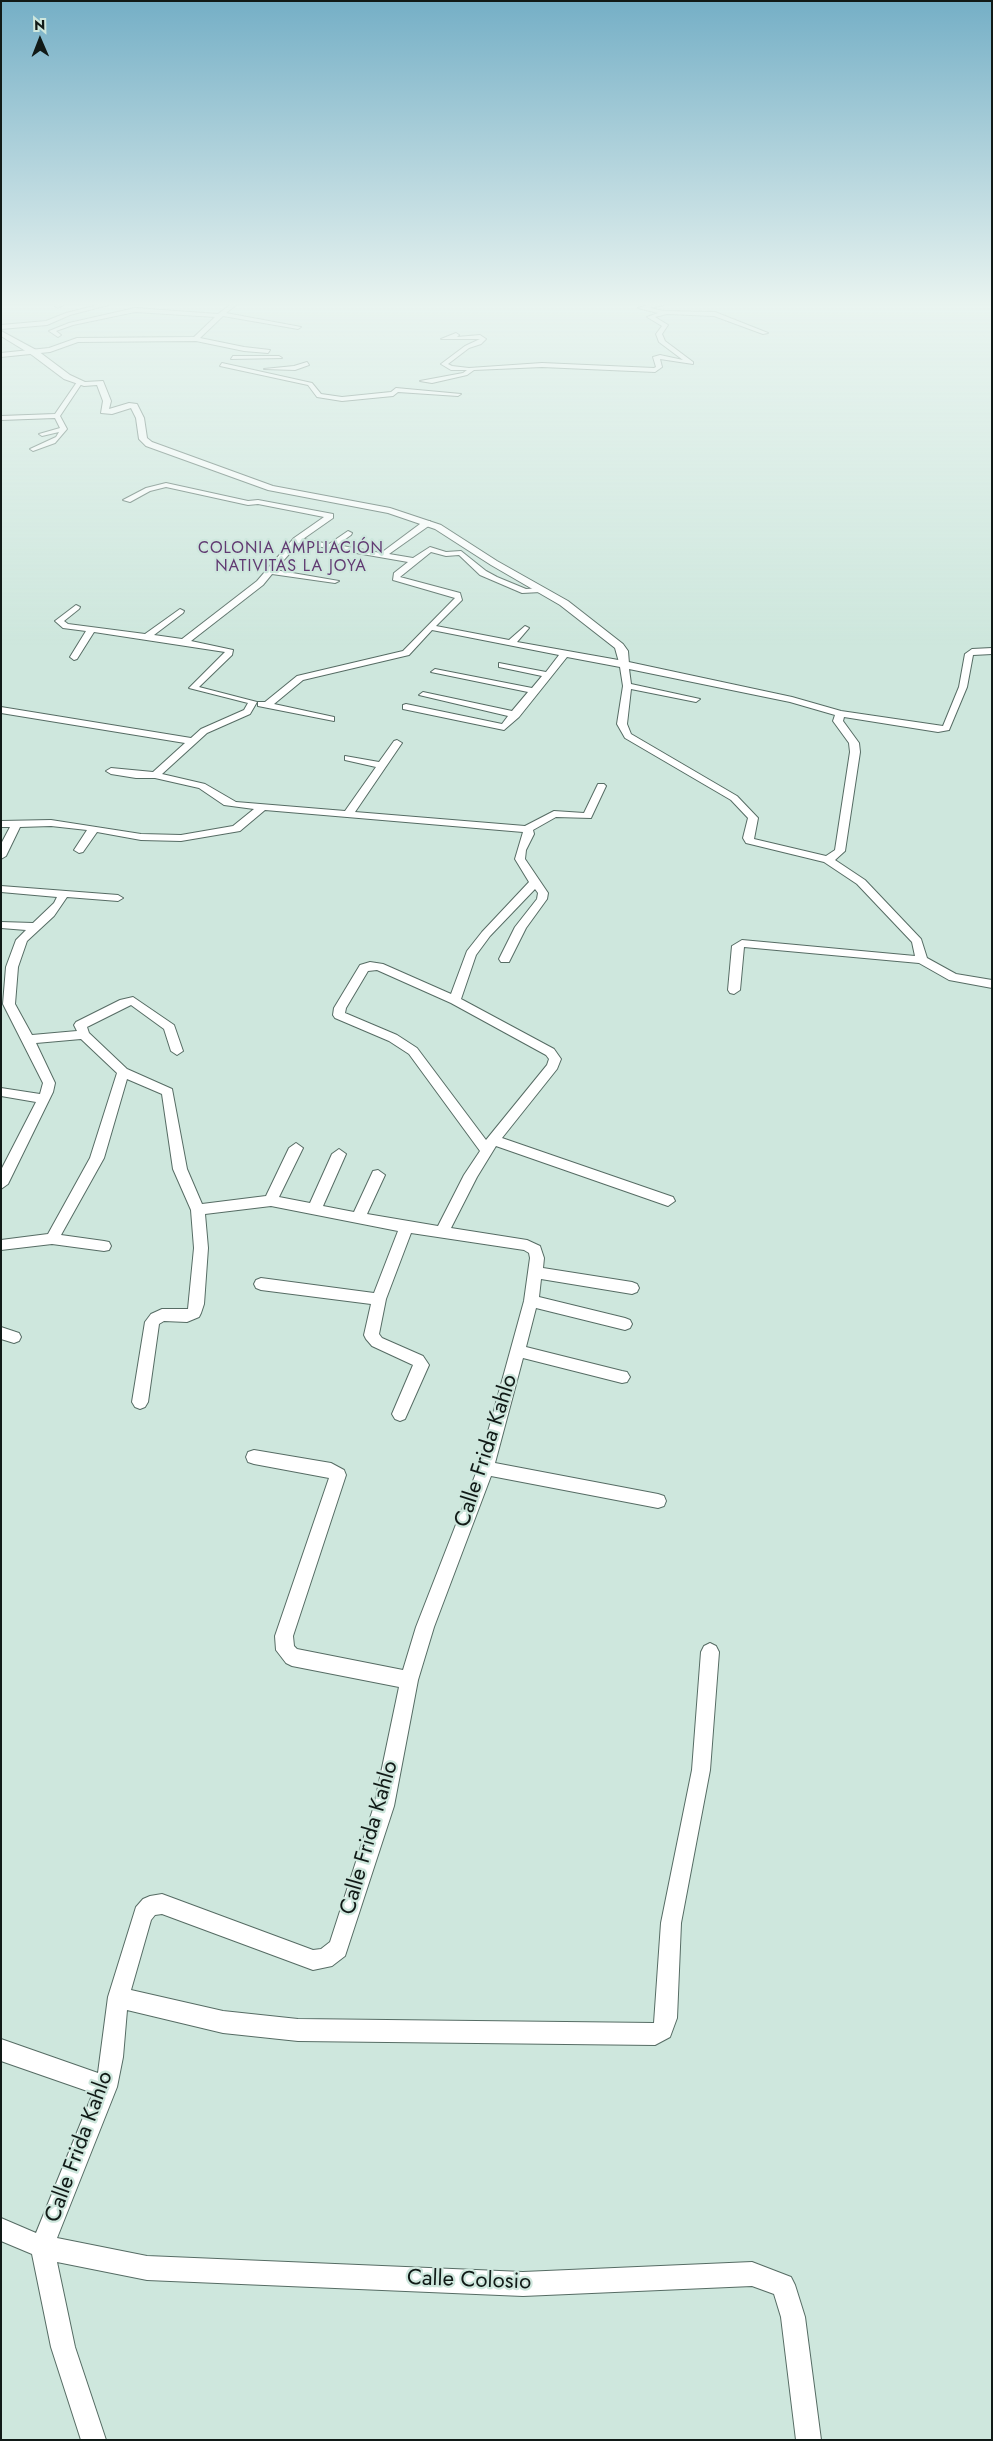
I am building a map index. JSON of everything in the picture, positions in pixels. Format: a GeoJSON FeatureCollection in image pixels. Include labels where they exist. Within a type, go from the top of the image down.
{"type":"FeatureCollection","features":[{"type":"Feature","properties":{"kind":"street"},"geometry":{"type":"LineString","coordinates":[[59,419],[64,429]]}},
{"type":"Feature","properties":{"kind":"street"},"geometry":{"type":"LineString","coordinates":[[140,419],[143,439],[149,444],[168,449],[213,468],[271,488],[390,511],[427,522],[446,531],[494,564],[559,599],[614,641],[623,651],[627,686],[622,724],[628,736],[734,798],[753,818],[748,838],[750,841],[828,860],[861,882],[917,941],[922,960]]}},
{"type":"Feature","properties":{"kind":"street"},"geometry":{"type":"LineString","coordinates":[[42,434],[64,429]]}},
{"type":"Feature","properties":{"kind":"street"},"geometry":{"type":"LineString","coordinates":[[33,449],[53,442],[64,429]]}},
{"type":"Feature","properties":{"kind":"street"},"geometry":{"type":"LineString","coordinates":[[127,500],[148,489],[166,485],[330,516],[297,540],[271,572],[227,610],[184,642]]}},
{"type":"Feature","properties":{"kind":"street"},"geometry":{"type":"LineString","coordinates":[[383,555],[427,522]]}},
{"type":"Feature","properties":{"kind":"street"},"geometry":{"type":"LineString","coordinates":[[331,546],[348,533]]}},
{"type":"Feature","properties":{"kind":"street"},"geometry":{"type":"LineString","coordinates":[[297,540],[414,561]]}},
{"type":"Feature","properties":{"kind":"street"},"geometry":{"type":"LineString","coordinates":[[267,705],[300,678],[406,654],[459,598],[457,595],[396,578],[397,574],[430,549],[446,554],[461,554],[483,573],[525,591],[540,590]]}},
{"type":"Feature","properties":{"kind":"street"},"geometry":{"type":"LineString","coordinates":[[271,572],[335,581]]}},
{"type":"Feature","properties":{"kind":"street"},"geometry":{"type":"LineString","coordinates":[[76,607],[60,621],[66,626],[228,650],[228,653],[193,688],[330,719]]}},
{"type":"Feature","properties":{"kind":"street"},"geometry":{"type":"LineString","coordinates":[[147,637],[180,611]]}},
{"type":"Feature","properties":{"kind":"street"},"geometry":{"type":"LineString","coordinates":[[430,627],[624,664],[792,700],[840,714],[938,729],[946,728],[949,724],[963,687],[970,654],[972,652],[992,651]]}},
{"type":"Feature","properties":{"kind":"street"},"geometry":{"type":"LineString","coordinates":[[512,642],[525,628]]}},
{"type":"Feature","properties":{"kind":"street"},"geometry":{"type":"LineString","coordinates":[[74,657],[91,630]]}},
{"type":"Feature","properties":{"kind":"street"},"geometry":{"type":"LineString","coordinates":[[406,707],[504,727],[566,654]]}},
{"type":"Feature","properties":{"kind":"street"},"geometry":{"type":"LineString","coordinates":[[502,665],[549,675]]}},
{"type":"Feature","properties":{"kind":"street"},"geometry":{"type":"LineString","coordinates":[[435,672],[535,691]]}},
{"type":"Feature","properties":{"kind":"street"},"geometry":{"type":"LineString","coordinates":[[627,686],[696,699]]}},
{"type":"Feature","properties":{"kind":"street"},"geometry":{"type":"LineString","coordinates":[[423,695],[516,715]]}},
{"type":"Feature","properties":{"kind":"street"},"geometry":{"type":"LineString","coordinates":[[154,775],[204,731],[224,724],[247,712],[253,702]]}},
{"type":"Feature","properties":{"kind":"street"},"geometry":{"type":"LineString","coordinates":[[1,710],[192,741]]}},
{"type":"Feature","properties":{"kind":"street"},"geometry":{"type":"LineString","coordinates":[[828,860],[840,851],[854,752],[854,743],[838,721],[840,714]]}},
{"type":"Feature","properties":{"kind":"street"},"geometry":{"type":"LineString","coordinates":[[349,813],[397,743]]}},
{"type":"Feature","properties":{"kind":"street"},"geometry":{"type":"LineString","coordinates":[[348,758],[382,765]]}},
{"type":"Feature","properties":{"kind":"street"},"geometry":{"type":"LineString","coordinates":[[111,771],[136,775],[154,775],[202,786],[228,803],[262,808],[349,813],[528,829],[554,814],[586,816],[601,786]]}},
{"type":"Feature","properties":{"kind":"street"},"geometry":{"type":"LineString","coordinates":[[1,824],[51,823],[94,828],[141,837],[180,838],[236,829],[262,808]]}},
{"type":"Feature","properties":{"kind":"street"},"geometry":{"type":"LineString","coordinates":[[1,856],[16,824]]}},
{"type":"Feature","properties":{"kind":"street"},"geometry":{"type":"LineString","coordinates":[[79,850],[94,828]]}},
{"type":"Feature","properties":{"kind":"street"},"geometry":{"type":"LineString","coordinates":[[505,959],[521,928],[542,899],[543,893],[520,859],[521,850],[529,834],[528,829]]}},
{"type":"Feature","properties":{"kind":"street"},"geometry":{"type":"LineString","coordinates":[[454,1000],[471,954],[486,934],[535,882]]}},
{"type":"Feature","properties":{"kind":"street"},"geometry":{"type":"LineString","coordinates":[[1,889],[118,898]]}},
{"type":"Feature","properties":{"kind":"street"},"geometry":{"type":"LineString","coordinates":[[1,1184],[49,1083],[9,1004],[10,982],[16,950],[22,940],[59,904],[64,893]]}},
{"type":"Feature","properties":{"kind":"street"},"geometry":{"type":"LineString","coordinates":[[1,925],[35,927]]}},
{"type":"Feature","properties":{"kind":"street"},"geometry":{"type":"LineString","coordinates":[[734,990],[738,946],[742,943],[922,960],[953,976],[992,984]]}},
{"type":"Feature","properties":{"kind":"street"},"geometry":{"type":"LineString","coordinates":[[198,1210],[271,1201],[406,1227],[443,1231],[457,1200],[490,1146],[553,1066],[555,1059],[550,1052],[454,1000],[379,967],[370,966],[364,968],[340,1008],[339,1015],[393,1038],[413,1051],[490,1146],[668,1201]]}},
{"type":"Feature","properties":{"kind":"street"},"geometry":{"type":"LineString","coordinates":[[140,1402],[152,1322],[162,1315],[187,1316],[194,1313],[197,1304],[201,1248],[198,1210],[180,1169],[168,1092],[123,1072],[84,1035],[80,1025],[128,1001],[134,1001],[170,1028],[169,1032],[177,1051]]}},
{"type":"Feature","properties":{"kind":"street"},"geometry":{"type":"LineString","coordinates":[[28,1039],[84,1035]]}},
{"type":"Feature","properties":{"kind":"street"},"geometry":{"type":"LineString","coordinates":[[52,1239],[98,1158],[123,1072]]}},
{"type":"Feature","properties":{"kind":"street"},"geometry":{"type":"LineString","coordinates":[[1,1092],[43,1099]]}},
{"type":"Feature","properties":{"kind":"street"},"geometry":{"type":"LineString","coordinates":[[271,1201],[296,1148]]}},
{"type":"Feature","properties":{"kind":"street"},"geometry":{"type":"LineString","coordinates":[[314,1210],[338,1154]]}},
{"type":"Feature","properties":{"kind":"street"},"geometry":{"type":"LineString","coordinates":[[358,1218],[378,1176]]}},
{"type":"Feature","properties":{"kind":"street"},"geometry":{"type":"LineString","coordinates":[[400,1414],[421,1365],[418,1360],[378,1342],[371,1335],[379,1299],[406,1227]]}},
{"type":"Feature","properties":{"kind":"street","name":"Calle Frida Kahlo"},"geometry":{"type":"LineString","coordinates":[[42,2247],[106,2087],[112,2057],[118,1997],[143,1914],[150,1906],[162,1904],[313,1960],[325,1959],[338,1949],[384,1806],[409,1680],[426,1627],[486,1468],[531,1301],[537,1258],[535,1250],[527,1246],[443,1231]]}},
{"type":"Feature","properties":{"kind":"street"},"geometry":{"type":"LineString","coordinates":[[1,1245],[52,1239],[104,1246]]}},
{"type":"Feature","properties":{"kind":"street"},"geometry":{"type":"LineString","coordinates":[[535,1272],[632,1288]]}},
{"type":"Feature","properties":{"kind":"street"},"geometry":{"type":"LineString","coordinates":[[261,1284],[379,1299]]}},
{"type":"Feature","properties":{"kind":"street"},"geometry":{"type":"LineString","coordinates":[[531,1301],[625,1324]]}},
{"type":"Feature","properties":{"kind":"street"},"geometry":{"type":"LineString","coordinates":[[518,1351],[622,1376]]}},
{"type":"Feature","properties":{"kind":"street"},"geometry":{"type":"LineString","coordinates":[[254,1457],[331,1470],[338,1475],[284,1636],[284,1650],[292,1657],[409,1680]]}},
{"type":"Feature","properties":{"kind":"street"},"geometry":{"type":"LineString","coordinates":[[486,1468],[658,1501]]}},
{"type":"Feature","properties":{"kind":"street"},"geometry":{"type":"LineString","coordinates":[[118,1997],[223,2022],[298,2030],[655,2034],[663,2030],[666,2018],[671,1923],[701,1770],[710,1652]]}},
{"type":"Feature","properties":{"kind":"street"},"geometry":{"type":"LineString","coordinates":[[1,2050],[106,2087]]}},
{"type":"Feature","properties":{"kind":"street","name":"Calle Colosio"},"geometry":{"type":"LineString","coordinates":[[1,2229],[42,2247],[147,2268],[523,2284],[752,2274],[783,2284],[793,2317],[809,2440]]}},
{"type":"Feature","properties":{"kind":"street"},"geometry":{"type":"LineString","coordinates":[[42,2247],[63,2347],[94,2440]]}},
{"type":"Feature","properties":{"kind":"district","name":"COLONIA AMPLIACIÓN NATIVITAS LA JOYA"},"geometry":{"type":"Point","coordinates":[291,558]}}]}
